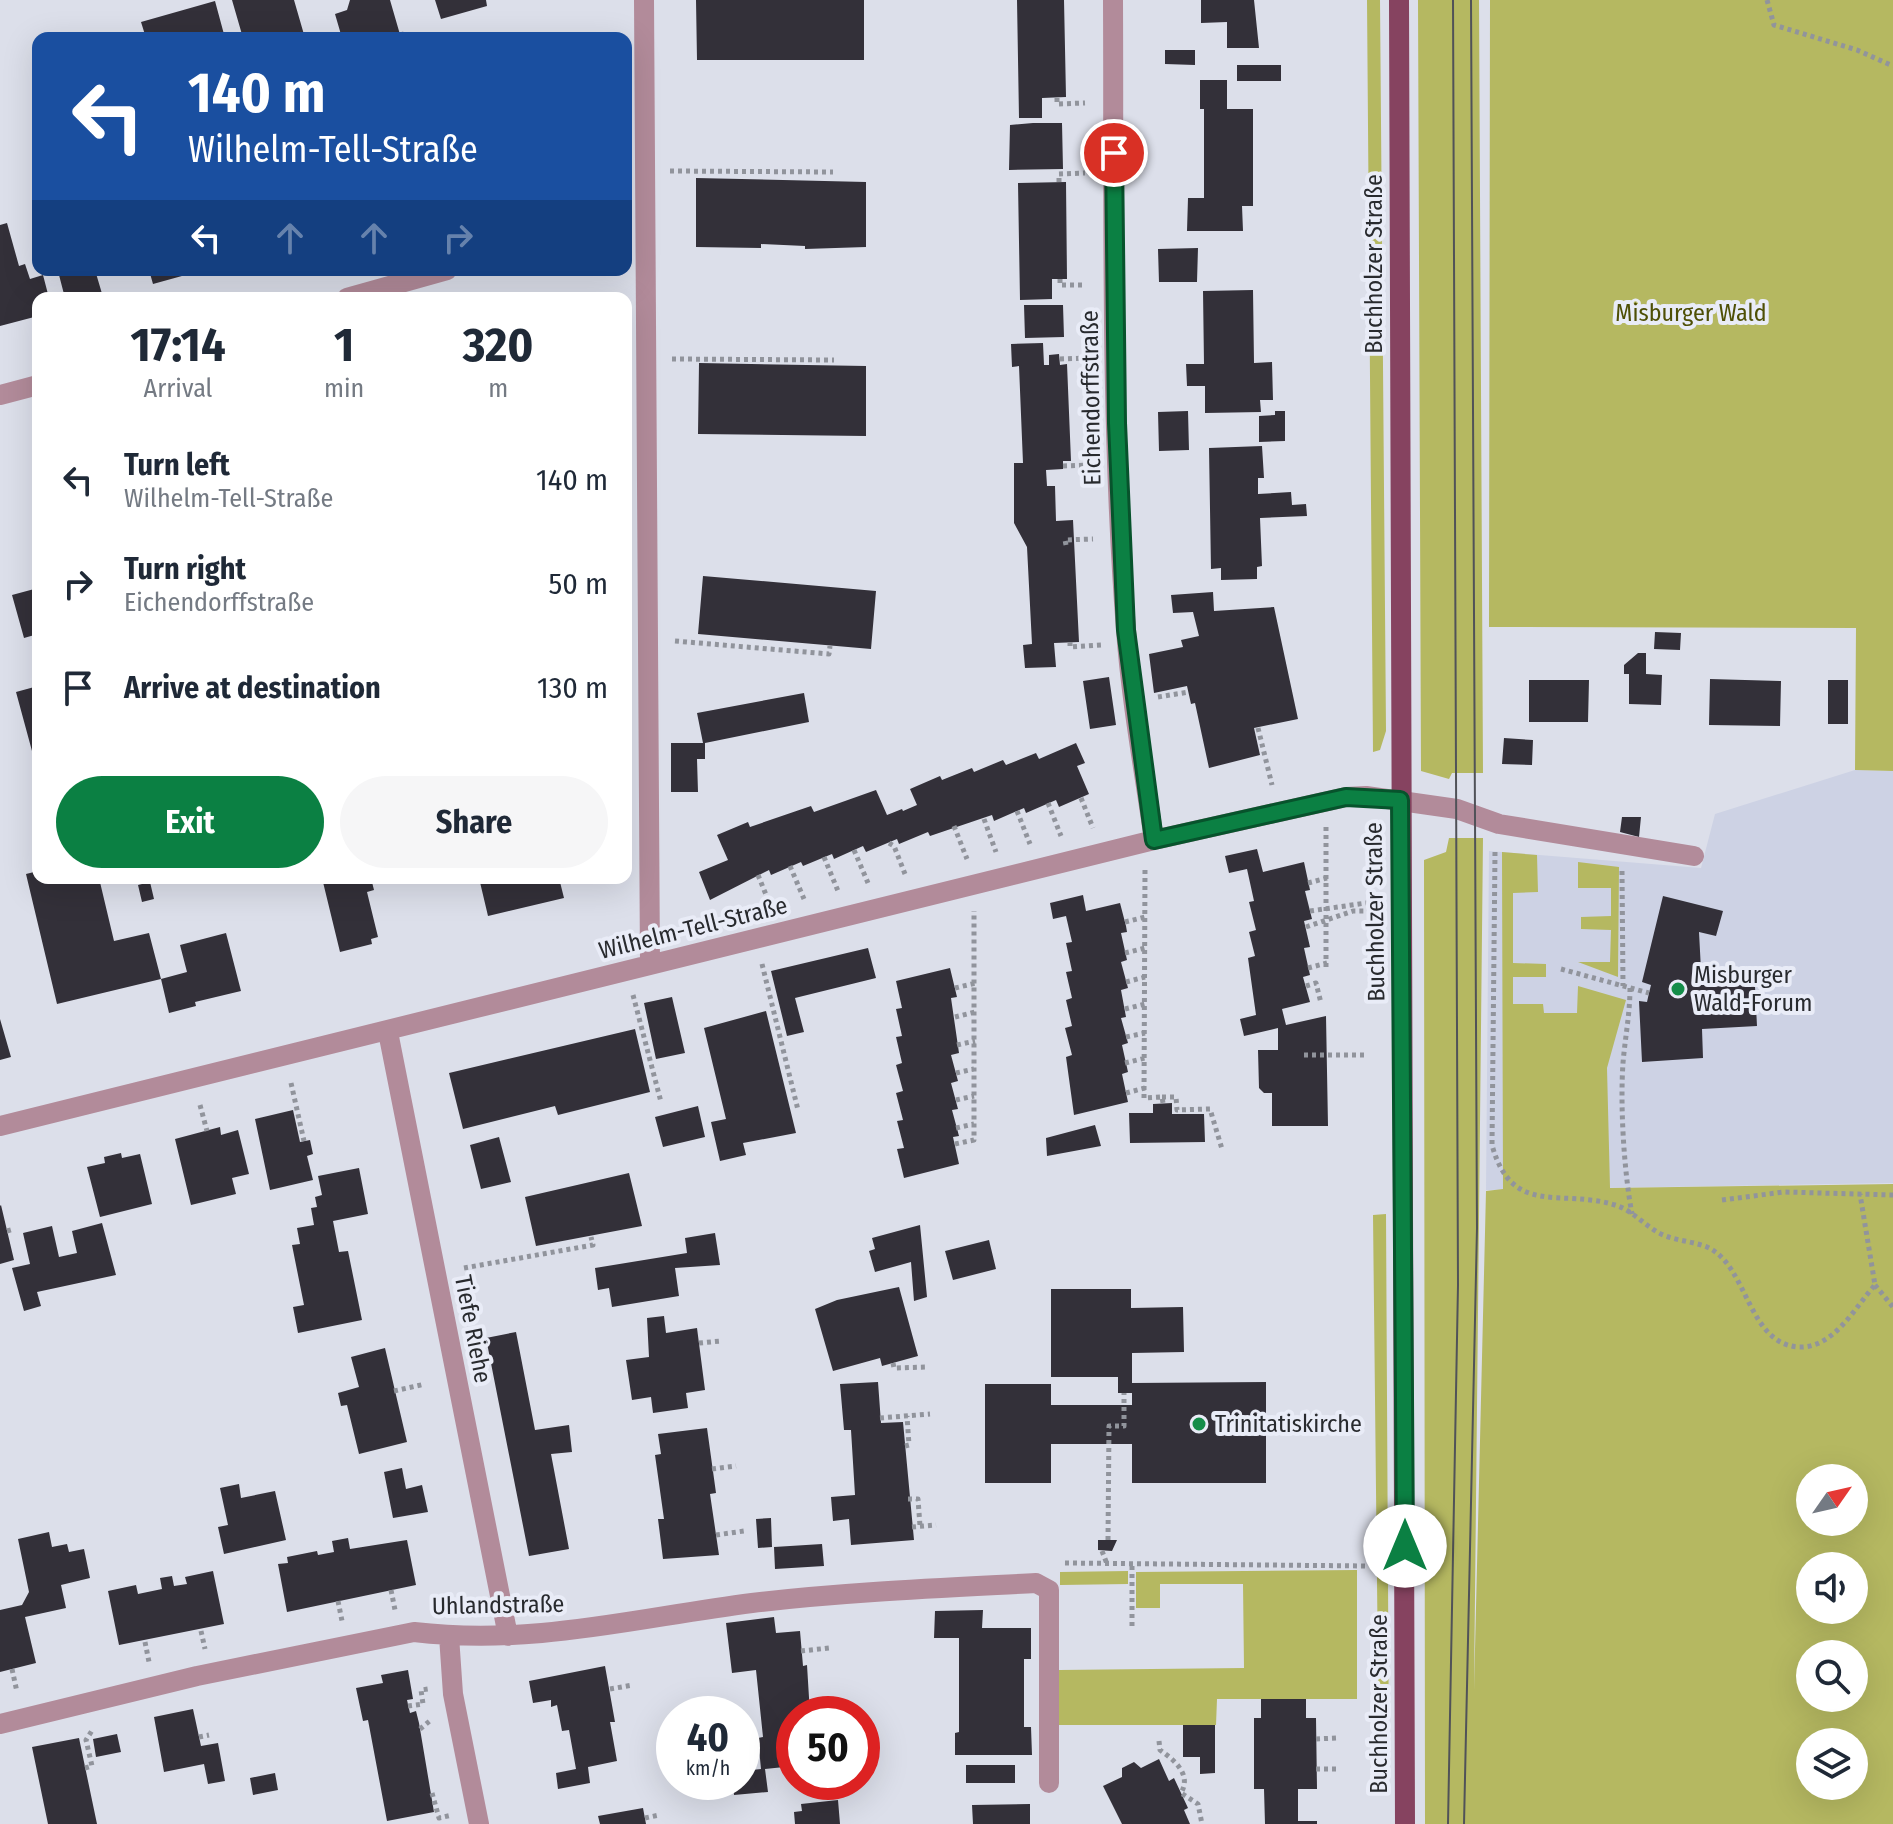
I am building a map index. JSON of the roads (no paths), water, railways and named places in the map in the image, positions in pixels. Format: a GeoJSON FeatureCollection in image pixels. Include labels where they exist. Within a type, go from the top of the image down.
{"type":"FeatureCollection","features":[{"type":"Feature","properties":{"kind":"main road","name":"Buchholzer Straße"},"geometry":{"type":"LineString","coordinates":[[1399,0],[1405,1824]]}},
{"type":"Feature","properties":{"kind":"street"},"geometry":{"type":"LineString","coordinates":[[644,0],[647,60],[635,226],[650,965]]}},
{"type":"Feature","properties":{"kind":"street","name":"Eichendorffstraße"},"geometry":{"type":"LineString","coordinates":[[1113,0],[1115,307],[1124,593],[1133,698],[1154,840]]}},
{"type":"Feature","properties":{"kind":"street"},"geometry":{"type":"LineString","coordinates":[[368,292],[426,276]]}},
{"type":"Feature","properties":{"kind":"street"},"geometry":{"type":"LineString","coordinates":[[0,395],[32,387]]}},
{"type":"Feature","properties":{"kind":"street","name":"Wilhelm-Tell-Straße"},"geometry":{"type":"LineString","coordinates":[[0,1126],[1154,840],[1346,797],[1400,800],[1457,809],[1499,824],[1694,856]]}},
{"type":"Feature","properties":{"kind":"street","name":"Tiefe Riehe"},"geometry":{"type":"LineString","coordinates":[[388,1032],[508,1636]]}},
{"type":"Feature","properties":{"kind":"street","name":"Uhlandstraße"},"geometry":{"type":"LineString","coordinates":[[0,1724],[197,1676],[414,1632],[449,1636],[543,1636],[767,1602],[1036,1583],[1049,1590],[1049,1783]]}},
{"type":"Feature","properties":{"kind":"street"},"geometry":{"type":"LineString","coordinates":[[449,1636],[453,1694],[479,1824]]}},
{"type":"Feature","properties":{"kind":"tram line"},"geometry":{"type":"LineString","coordinates":[[1448,1824],[1458,1285],[1453,0]]}},
{"type":"Feature","properties":{"kind":"tram line"},"geometry":{"type":"LineString","coordinates":[[1464,1824],[1477,1228],[1471,0]]}},
{"type":"Feature","properties":{"kind":"place","name":"Misburger Wald-Forum"},"geometry":{"type":"Point","coordinates":[1678,989]}},
{"type":"Feature","properties":{"kind":"place","name":"Trinitatiskirche"},"geometry":{"type":"Point","coordinates":[1199,1424]}},
{"type":"Feature","properties":{"kind":"park label","name":"Misburger Wald"},"geometry":{"type":"Point","coordinates":[1691,313]}}]}
